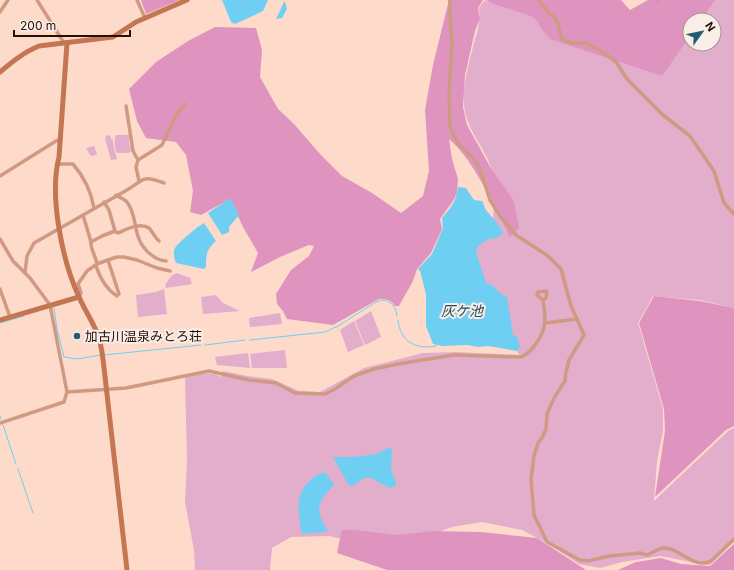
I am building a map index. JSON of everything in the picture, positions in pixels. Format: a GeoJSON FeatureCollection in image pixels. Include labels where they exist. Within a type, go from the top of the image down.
{"type":"FeatureCollection","features":[{"type":"Feature","properties":{"kind":"street"},"geometry":{"type":"LineString","coordinates":[[0,12],[8,0]]}},
{"type":"Feature","properties":{"kind":"street"},"geometry":{"type":"LineString","coordinates":[[37,0],[66,43],[59,157],[57,164],[56,198],[59,229],[68,270],[98,337],[103,359],[127,570]]}},
{"type":"Feature","properties":{"kind":"street"},"geometry":{"type":"LineString","coordinates":[[137,0],[145,18]]}},
{"type":"Feature","properties":{"kind":"street"},"geometry":{"type":"LineString","coordinates":[[0,72],[12,61],[31,49],[39,46],[113,37],[136,22],[187,0]]}},
{"type":"Feature","properties":{"kind":"street"},"geometry":{"type":"LineString","coordinates":[[450,0],[452,45],[449,94],[450,126],[452,134],[459,144],[473,158],[480,169],[490,200],[500,216],[516,235],[548,256],[561,269],[571,306],[584,335],[569,360],[565,381],[554,398],[547,414],[546,429],[538,443],[532,471],[534,515],[547,542],[565,553],[584,561],[640,553],[647,555],[662,548],[670,549],[695,562],[706,564],[734,539]]}},
{"type":"Feature","properties":{"kind":"street"},"geometry":{"type":"LineString","coordinates":[[539,0],[544,9],[558,22],[562,39],[570,43],[586,43],[616,62],[627,79],[662,115],[690,136],[712,166],[724,203],[734,214]]}},
{"type":"Feature","properties":{"kind":"street"},"geometry":{"type":"LineString","coordinates":[[139,181],[136,167],[138,160],[162,145],[175,117],[185,104]]}},
{"type":"Feature","properties":{"kind":"street"},"geometry":{"type":"LineString","coordinates":[[126,106],[133,151],[138,160]]}},
{"type":"Feature","properties":{"kind":"street"},"geometry":{"type":"LineString","coordinates":[[0,176],[59,140]]}},
{"type":"Feature","properties":{"kind":"street"},"geometry":{"type":"LineString","coordinates":[[57,164],[74,164],[86,181],[94,208]]}},
{"type":"Feature","properties":{"kind":"street"},"geometry":{"type":"LineString","coordinates":[[25,272],[28,256],[34,243],[139,181],[148,178],[164,183]]}},
{"type":"Feature","properties":{"kind":"street"},"geometry":{"type":"LineString","coordinates":[[116,195],[127,202],[143,246],[156,259],[166,261]]}},
{"type":"Feature","properties":{"kind":"street"},"geometry":{"type":"LineString","coordinates":[[104,202],[109,210],[115,231]]}},
{"type":"Feature","properties":{"kind":"street"},"geometry":{"type":"LineString","coordinates":[[83,215],[91,242],[90,248],[95,254],[103,282],[110,291],[118,295],[108,260]]}},
{"type":"Feature","properties":{"kind":"street"},"geometry":{"type":"LineString","coordinates":[[91,242],[115,231],[118,233],[135,226],[150,229],[159,241]]}},
{"type":"Feature","properties":{"kind":"street"},"geometry":{"type":"LineString","coordinates":[[0,239],[13,261],[25,272],[50,305],[67,392],[64,402],[0,423]]}},
{"type":"Feature","properties":{"kind":"street"},"geometry":{"type":"LineString","coordinates":[[79,297],[81,294],[78,284],[87,271],[97,265],[117,257],[137,260],[157,268],[170,270]]}},
{"type":"Feature","properties":{"kind":"street"},"geometry":{"type":"LineString","coordinates":[[0,289],[10,317]]}},
{"type":"Feature","properties":{"kind":"street"},"geometry":{"type":"LineString","coordinates":[[0,320],[79,297]]}},
{"type":"Feature","properties":{"kind":"street"},"geometry":{"type":"LineString","coordinates":[[67,392],[126,388],[209,371],[249,380],[276,383],[295,393],[325,394],[354,376],[374,369],[398,364],[454,355],[521,358],[528,354],[544,332],[545,323],[543,300]]}},
{"type":"Feature","properties":{"kind":"street"},"geometry":{"type":"LineString","coordinates":[[545,323],[576,319]]}},
{"type":"Feature","properties":{"kind":"shaded area"},"geometry":{"type":"Polygon","coordinates":[[[141,0],[180,0],[146,14],[141,0]]]}},
{"type":"Feature","properties":{"kind":"shaded area"},"geometry":{"type":"Polygon","coordinates":[[[449,0],[483,0],[478,8],[480,19],[475,31],[465,75],[463,107],[467,125],[492,170],[514,201],[519,228],[510,237],[491,199],[467,159],[449,139],[452,159],[458,179],[457,193],[440,219],[442,229],[431,253],[417,269],[413,281],[399,306],[395,306],[388,300],[379,299],[333,325],[287,319],[277,304],[276,294],[291,270],[309,256],[314,246],[309,245],[280,257],[251,272],[258,253],[243,227],[230,199],[201,215],[190,212],[193,191],[186,155],[176,142],[146,138],[137,121],[129,89],[156,62],[188,41],[215,27],[256,28],[262,50],[260,77],[278,109],[294,124],[320,154],[342,176],[372,193],[401,213],[423,196],[429,171],[425,110],[433,65],[449,0]]]}},
{"type":"Feature","properties":{"kind":"shaded area"},"geometry":{"type":"Polygon","coordinates":[[[485,0],[621,0],[630,10],[648,0],[715,0],[707,12],[682,12],[682,47],[662,76],[550,39],[537,21],[531,16],[485,0]]]}},
{"type":"Feature","properties":{"kind":"shaded area"},"geometry":{"type":"Polygon","coordinates":[[[707,0],[734,0],[734,308],[700,300],[653,296],[638,323],[663,409],[663,431],[657,461],[654,501],[728,431],[734,428],[734,542],[710,565],[661,556],[622,562],[600,568],[579,564],[545,542],[522,530],[482,522],[452,527],[423,538],[355,543],[330,536],[291,537],[272,548],[270,570],[195,570],[194,550],[185,502],[187,460],[185,378],[208,373],[221,377],[223,371],[272,379],[299,391],[320,392],[364,368],[423,353],[455,352],[519,355],[484,285],[473,250],[492,231],[494,200],[492,170],[485,153],[471,130],[465,112],[464,103],[464,88],[470,58],[479,26],[479,8],[484,1],[512,8],[682,23],[682,52],[722,52],[722,12],[699,12],[707,0]]]}},
{"type":"Feature","properties":{"kind":"shaded area"},"geometry":{"type":"Polygon","coordinates":[[[110,135],[111,139],[113,140],[117,159],[111,160],[105,139],[106,136],[110,135]]]}},
{"type":"Feature","properties":{"kind":"shaded area"},"geometry":{"type":"Polygon","coordinates":[[[116,135],[129,135],[131,151],[129,153],[117,153],[115,148],[116,135]]]}},
{"type":"Feature","properties":{"kind":"shaded area"},"geometry":{"type":"Polygon","coordinates":[[[94,146],[97,154],[93,156],[90,155],[86,148],[94,146]]]}},
{"type":"Feature","properties":{"kind":"shaded area"},"geometry":{"type":"Polygon","coordinates":[[[177,273],[190,278],[192,284],[166,288],[165,285],[171,276],[177,273]]]}},
{"type":"Feature","properties":{"kind":"shaded area"},"geometry":{"type":"Polygon","coordinates":[[[164,289],[167,314],[138,317],[136,295],[156,292],[164,289]]]}},
{"type":"Feature","properties":{"kind":"shaded area"},"geometry":{"type":"Polygon","coordinates":[[[216,295],[223,303],[240,311],[203,314],[201,297],[216,295]]]}},
{"type":"Feature","properties":{"kind":"shaded area"},"geometry":{"type":"Polygon","coordinates":[[[654,296],[700,301],[734,308],[734,426],[726,430],[655,497],[665,431],[664,409],[639,323],[654,296]]]}},
{"type":"Feature","properties":{"kind":"shaded area"},"geometry":{"type":"Polygon","coordinates":[[[371,311],[381,337],[365,345],[355,321],[371,311]]]}},
{"type":"Feature","properties":{"kind":"shaded area"},"geometry":{"type":"Polygon","coordinates":[[[280,313],[282,324],[250,327],[249,318],[280,313]]]}},
{"type":"Feature","properties":{"kind":"shaded area"},"geometry":{"type":"Polygon","coordinates":[[[354,321],[364,345],[348,352],[340,330],[354,321]]]}},
{"type":"Feature","properties":{"kind":"shaded area"},"geometry":{"type":"Polygon","coordinates":[[[285,350],[287,368],[252,368],[250,354],[285,350]]]}},
{"type":"Feature","properties":{"kind":"shaded area"},"geometry":{"type":"Polygon","coordinates":[[[248,353],[250,368],[217,365],[215,357],[248,353]]]}},
{"type":"Feature","properties":{"kind":"shaded area"},"geometry":{"type":"Polygon","coordinates":[[[342,530],[397,535],[434,531],[481,532],[537,538],[586,570],[387,570],[337,553],[342,530]]]}},
{"type":"Feature","properties":{"kind":"shaded area"},"geometry":{"type":"Polygon","coordinates":[[[734,544],[734,570],[618,570],[636,562],[661,558],[681,564],[710,566],[734,544]]]}},
{"type":"Feature","properties":{"kind":"water"},"geometry":{"type":"Polygon","coordinates":[[[222,0],[268,0],[263,11],[235,24],[231,22],[222,0]]]}},
{"type":"Feature","properties":{"kind":"water"},"geometry":{"type":"Polygon","coordinates":[[[284,2],[287,9],[282,18],[276,19],[284,2]]]}},
{"type":"Feature","properties":{"kind":"water","name":"灰ケ池"},"geometry":{"type":"Polygon","coordinates":[[[458,187],[466,188],[474,200],[482,201],[486,210],[499,226],[503,234],[494,239],[490,238],[478,246],[476,252],[486,283],[492,285],[501,294],[507,297],[513,335],[518,338],[520,345],[517,351],[488,346],[443,346],[433,344],[426,326],[426,294],[420,271],[418,269],[432,254],[443,228],[442,218],[453,204],[458,187]]]}},
{"type":"Feature","properties":{"kind":"water"},"geometry":{"type":"Polygon","coordinates":[[[229,199],[232,201],[239,215],[229,227],[229,232],[222,235],[208,213],[229,199]]]}},
{"type":"Feature","properties":{"kind":"water"},"geometry":{"type":"Polygon","coordinates":[[[204,223],[216,241],[207,253],[206,267],[204,269],[176,263],[174,256],[175,248],[189,234],[204,223]]]}},
{"type":"Feature","properties":{"kind":"water"},"geometry":{"type":"Polygon","coordinates":[[[390,447],[392,450],[391,470],[396,485],[389,488],[371,478],[364,478],[352,486],[348,484],[333,457],[354,457],[377,454],[390,447]]]}},
{"type":"Feature","properties":{"kind":"water"},"geometry":{"type":"Polygon","coordinates":[[[321,473],[326,473],[334,485],[324,496],[319,506],[320,517],[328,530],[323,532],[302,534],[299,507],[302,492],[312,479],[321,473]]]}},
{"type":"Feature","properties":{"kind":"waterway"},"geometry":{"type":"LineString","coordinates":[[250,340],[325,332],[382,300],[393,305],[397,316]]}},
{"type":"Feature","properties":{"kind":"waterway"},"geometry":{"type":"LineString","coordinates":[[54,308],[57,329],[64,357],[77,359],[101,355]]}},
{"type":"Feature","properties":{"kind":"waterway"},"geometry":{"type":"LineString","coordinates":[[0,323],[24,316]]}},
{"type":"Feature","properties":{"kind":"waterway"},"geometry":{"type":"LineString","coordinates":[[398,320],[399,327],[405,339],[421,347],[436,345]]}},
{"type":"Feature","properties":{"kind":"waterway"},"geometry":{"type":"LineString","coordinates":[[205,345],[245,340]]}},
{"type":"Feature","properties":{"kind":"waterway"},"geometry":{"type":"LineString","coordinates":[[104,355],[201,345]]}},
{"type":"Feature","properties":{"kind":"waterway"},"geometry":{"type":"LineString","coordinates":[[3,425],[16,464]]}},
{"type":"Feature","properties":{"kind":"waterway"},"geometry":{"type":"LineString","coordinates":[[18,469],[33,513]]}},
{"type":"Feature","properties":{"kind":"place","name":"加古川温泉みとろ荘"},"geometry":{"type":"Point","coordinates":[77,336]}}]}
